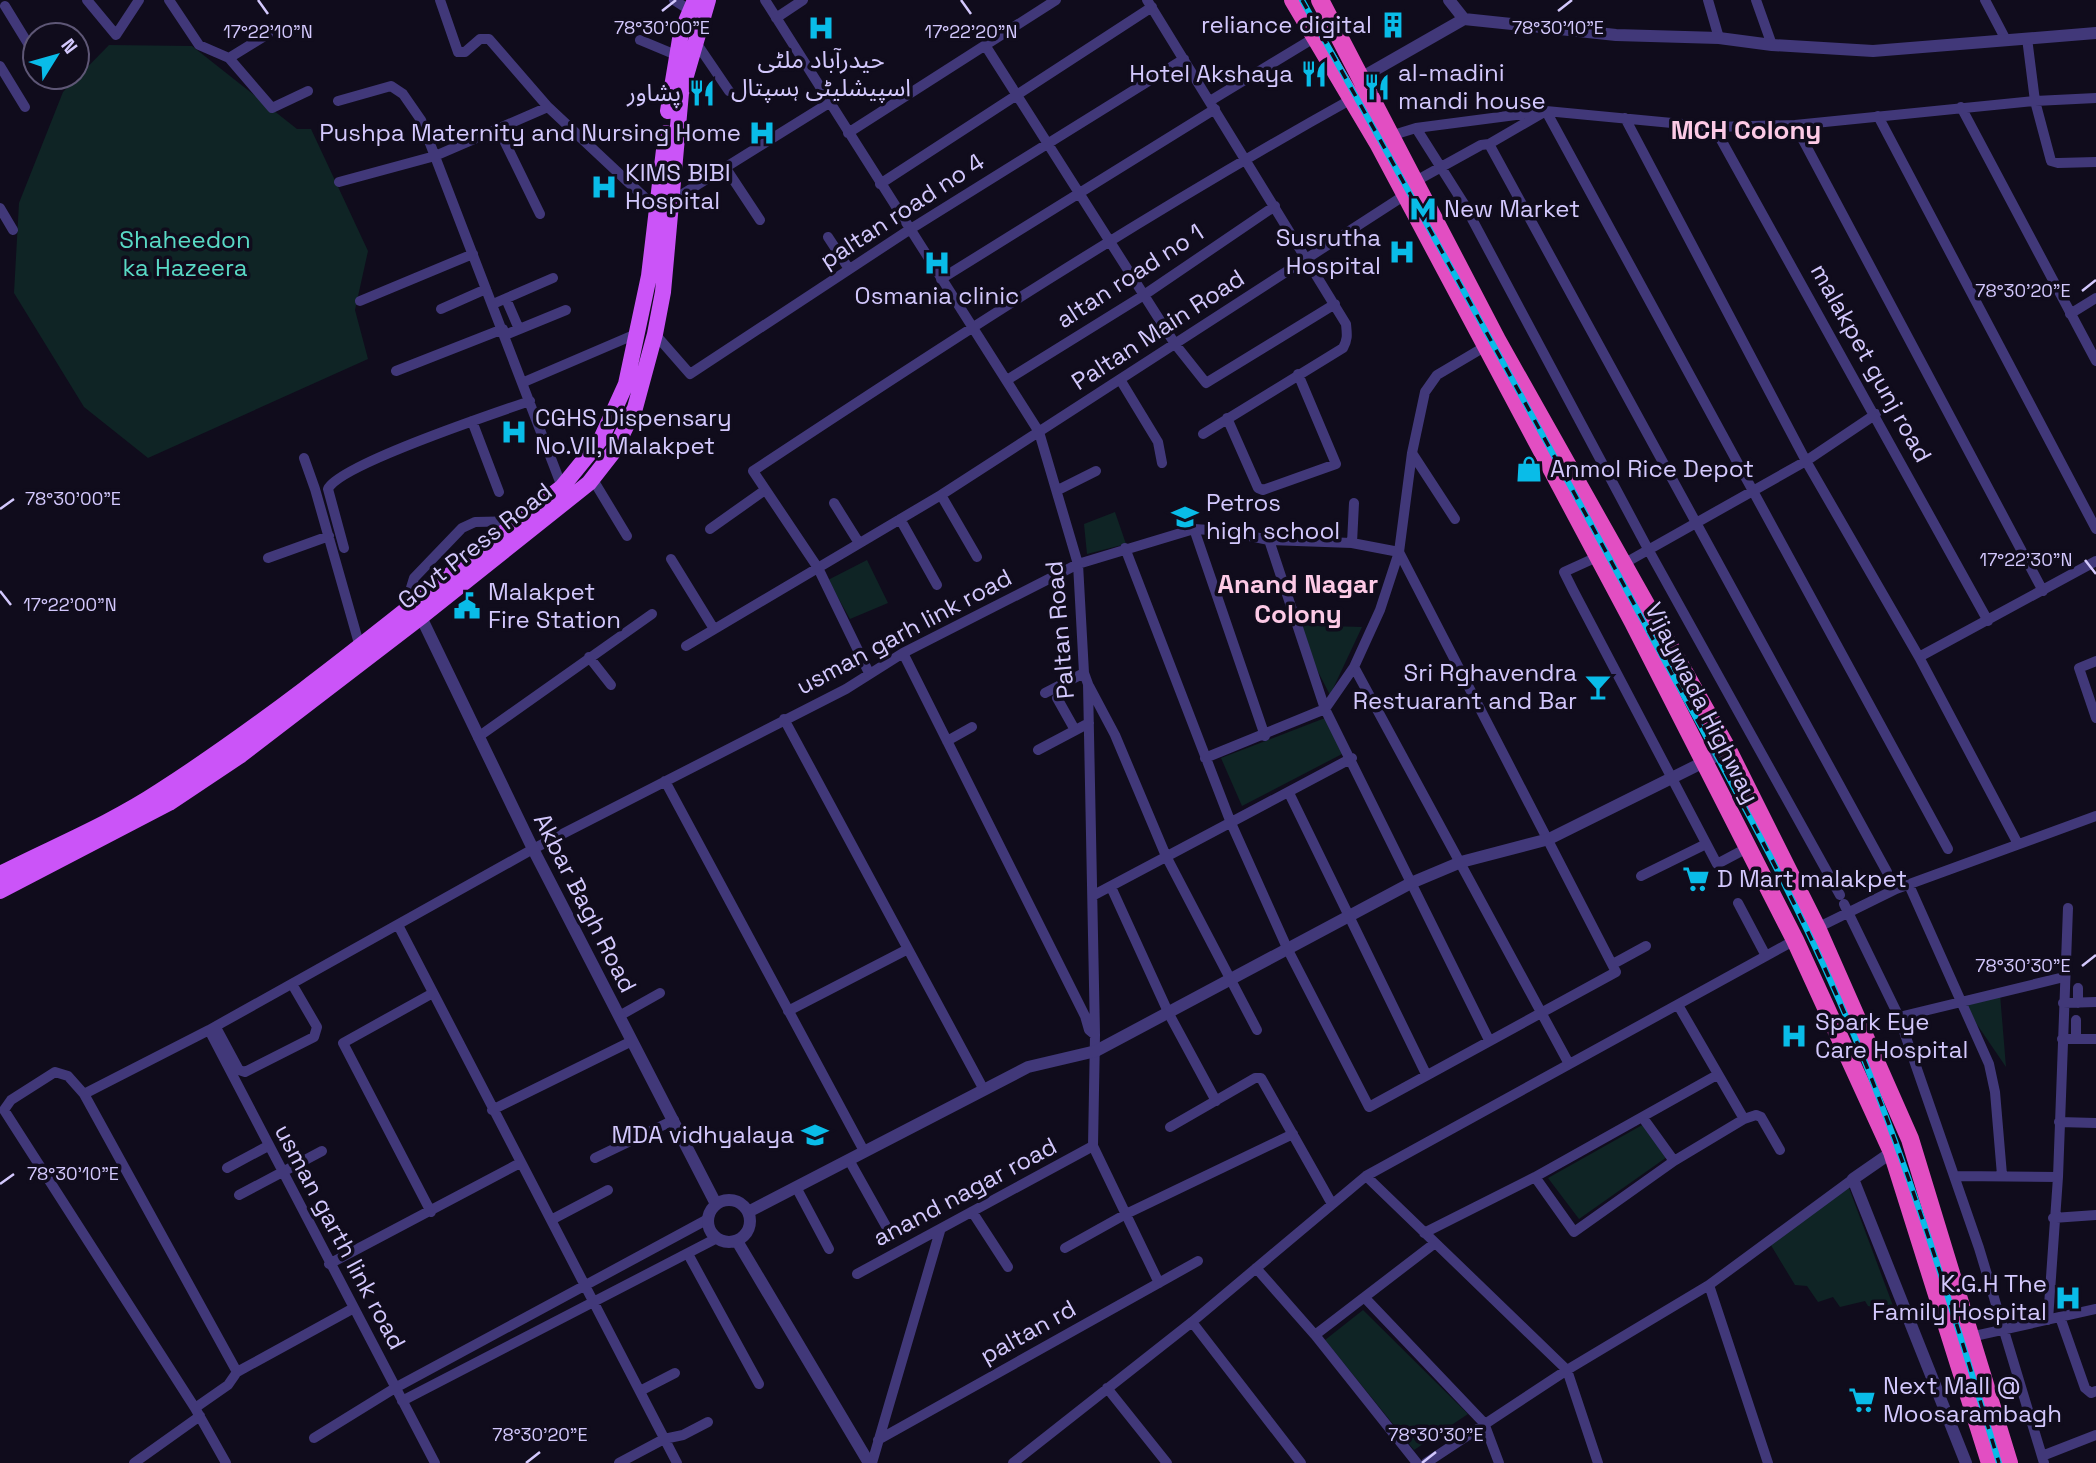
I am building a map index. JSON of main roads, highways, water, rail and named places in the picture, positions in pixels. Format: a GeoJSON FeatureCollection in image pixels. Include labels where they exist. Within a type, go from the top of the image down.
{"type":"FeatureCollection","features":[{"type":"Feature","properties":{"kind":"highway","name":"Vijaywada Highway"},"geometry":{"type":"LineString","coordinates":[[1293,0],[1350,100],[1410,189],[1625,563],[1728,750],[1817,928],[1910,1139],[2009,1463]]}},
{"type":"Feature","properties":{"kind":"highway","name":"Vijaywada Highway"},"geometry":{"type":"LineString","coordinates":[[1320,0],[1390,136],[1410,189],[1486,346],[1706,761],[1795,940],[1892,1152],[1990,1463]]}},
{"type":"Feature","properties":{"kind":"main road","name":"Govt Press Road"},"geometry":{"type":"LineString","coordinates":[[0,891],[169,803],[241,755],[415,613],[568,502],[614,451],[635,408],[655,334],[663,292],[673,200],[681,93],[708,0]]}},
{"type":"Feature","properties":{"kind":"main road"},"geometry":{"type":"LineString","coordinates":[[0,874],[158,793],[360,647],[415,613],[517,521],[562,487],[589,458],[616,413],[626,384],[658,210],[676,55],[693,5]]}},
{"type":"Feature","properties":{"kind":"railway"},"geometry":{"type":"LineString","coordinates":[[1302,0],[1723,767],[1818,953],[1863,1056],[1906,1171],[1999,1463]]}},
{"type":"Feature","properties":{"kind":"place","name":"reliance digital"},"geometry":{"type":"Point","coordinates":[1393,25]}},
{"type":"Feature","properties":{"kind":"place","name":"حیدرآباد ملٹی اسپیشلیٹی ہسپتال"},"geometry":{"type":"Point","coordinates":[821,28]}},
{"type":"Feature","properties":{"kind":"place","name":"Hotel Akshaya"},"geometry":{"type":"Point","coordinates":[1314,74]}},
{"type":"Feature","properties":{"kind":"place","name":"al-madini mandi house"},"geometry":{"type":"Point","coordinates":[1377,87]}},
{"type":"Feature","properties":{"kind":"place","name":"پشاور"},"geometry":{"type":"Point","coordinates":[702,93]}},
{"type":"Feature","properties":{"kind":"place","name":"Pushpa Maternity and Nursing Home"},"geometry":{"type":"Point","coordinates":[762,133]}},
{"type":"Feature","properties":{"kind":"place","name":"KIMS BIBI Hospital"},"geometry":{"type":"Point","coordinates":[604,187]}},
{"type":"Feature","properties":{"kind":"place","name":"New Market"},"geometry":{"type":"Point","coordinates":[1423,209]}},
{"type":"Feature","properties":{"kind":"place","name":"Susrutha Hospital"},"geometry":{"type":"Point","coordinates":[1402,252]}},
{"type":"Feature","properties":{"kind":"place","name":"Osmania clinic"},"geometry":{"type":"Point","coordinates":[937,263]}},
{"type":"Feature","properties":{"kind":"place","name":"CGHS Dispensary No.VII, Malakpet"},"geometry":{"type":"Point","coordinates":[514,432]}},
{"type":"Feature","properties":{"kind":"place","name":"Anmol Rice Depot"},"geometry":{"type":"Point","coordinates":[1529,469]}},
{"type":"Feature","properties":{"kind":"place","name":"Petros high school"},"geometry":{"type":"Point","coordinates":[1185,517]}},
{"type":"Feature","properties":{"kind":"place","name":"Malakpet Fire Station"},"geometry":{"type":"Point","coordinates":[467,606]}},
{"type":"Feature","properties":{"kind":"place","name":"Sri Rghavendra Restuarant and Bar"},"geometry":{"type":"Point","coordinates":[1598,687]}},
{"type":"Feature","properties":{"kind":"place","name":"D Mart malakpet"},"geometry":{"type":"Point","coordinates":[1696,879]}},
{"type":"Feature","properties":{"kind":"place","name":"Spark Eye Care Hospital"},"geometry":{"type":"Point","coordinates":[1794,1036]}},
{"type":"Feature","properties":{"kind":"place","name":"MDA vidhyalaya"},"geometry":{"type":"Point","coordinates":[815,1135]}},
{"type":"Feature","properties":{"kind":"place","name":"K.G.H The Family Hospital"},"geometry":{"type":"Point","coordinates":[2068,1298]}},
{"type":"Feature","properties":{"kind":"place","name":"Next Mall @ Moosarambagh"},"geometry":{"type":"Point","coordinates":[1862,1400]}},
{"type":"Feature","properties":{"kind":"district","name":"MCH Colony"},"geometry":{"type":"Point","coordinates":[1746,130]}},
{"type":"Feature","properties":{"kind":"district","name":"Anand Nagar Colony"},"geometry":{"type":"Point","coordinates":[1298,599]}},
{"type":"Feature","properties":{"kind":"park label","name":"Shaheedon ka Hazeera"},"geometry":{"type":"Point","coordinates":[185,254]}}]}
